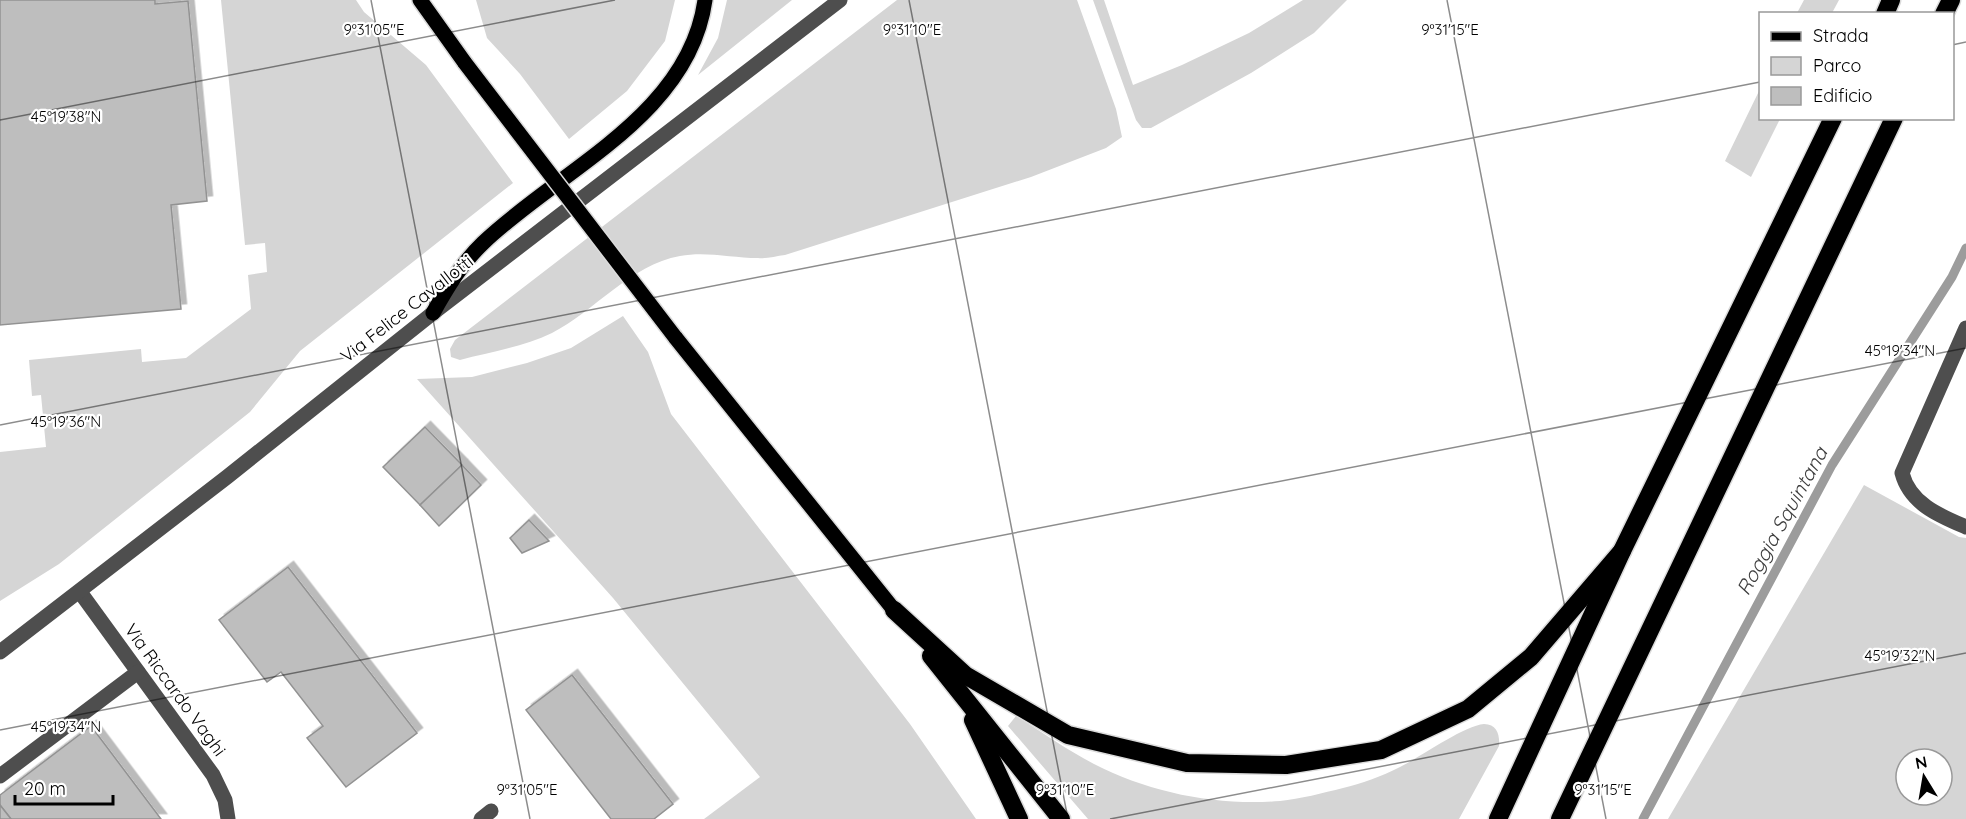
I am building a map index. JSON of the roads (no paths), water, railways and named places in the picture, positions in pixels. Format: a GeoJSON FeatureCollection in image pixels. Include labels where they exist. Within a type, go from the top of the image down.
{"type":"FeatureCollection","features":[{"type":"Feature","properties":{"kind":"highway"},"geometry":{"type":"LineString","coordinates":[[1498,819],[1622,551],[1832,120]]}},
{"type":"Feature","properties":{"kind":"highway"},"geometry":{"type":"LineString","coordinates":[[1560,819],[1893,120]]}},
{"type":"Feature","properties":{"kind":"highway"},"geometry":{"type":"LineString","coordinates":[[894,610],[965,675],[1068,735],[1187,763],[1286,765],[1381,750],[1468,709],[1531,657],[1622,551]]}},
{"type":"Feature","properties":{"kind":"highway"},"geometry":{"type":"LineString","coordinates":[[894,610],[1061,819]]}},
{"type":"Feature","properties":{"kind":"highway"},"geometry":{"type":"LineString","coordinates":[[959,692],[1019,819]]}},
{"type":"Feature","properties":{"kind":"main road"},"geometry":{"type":"LineString","coordinates":[[420,0],[465,63],[675,337],[894,610]]}},
{"type":"Feature","properties":{"kind":"main road"},"geometry":{"type":"LineString","coordinates":[[433,313],[454,278],[482,243],[625,130],[653,104],[676,74],[692,47],[705,0]]}},
{"type":"Feature","properties":{"kind":"street","name":"Via Felice Cavallotti"},"geometry":{"type":"LineString","coordinates":[[0,652],[80,592],[433,313],[840,0]]}},
{"type":"Feature","properties":{"kind":"street"},"geometry":{"type":"LineString","coordinates":[[1966,328],[1902,473],[1904,481],[1916,500],[1936,515],[1966,527]]}},
{"type":"Feature","properties":{"kind":"street","name":"Via Riccardo Vaghi"},"geometry":{"type":"LineString","coordinates":[[80,592],[220,786],[233,818]]}},
{"type":"Feature","properties":{"kind":"street"},"geometry":{"type":"LineString","coordinates":[[0,641],[18,638]]}},
{"type":"Feature","properties":{"kind":"street"},"geometry":{"type":"LineString","coordinates":[[0,776],[138,672]]}},
{"type":"Feature","properties":{"kind":"waterway","name":"Roggia Squintana"},"geometry":{"type":"LineString","coordinates":[[1643,819],[1832,465],[1952,277],[1966,248]]}}]}
